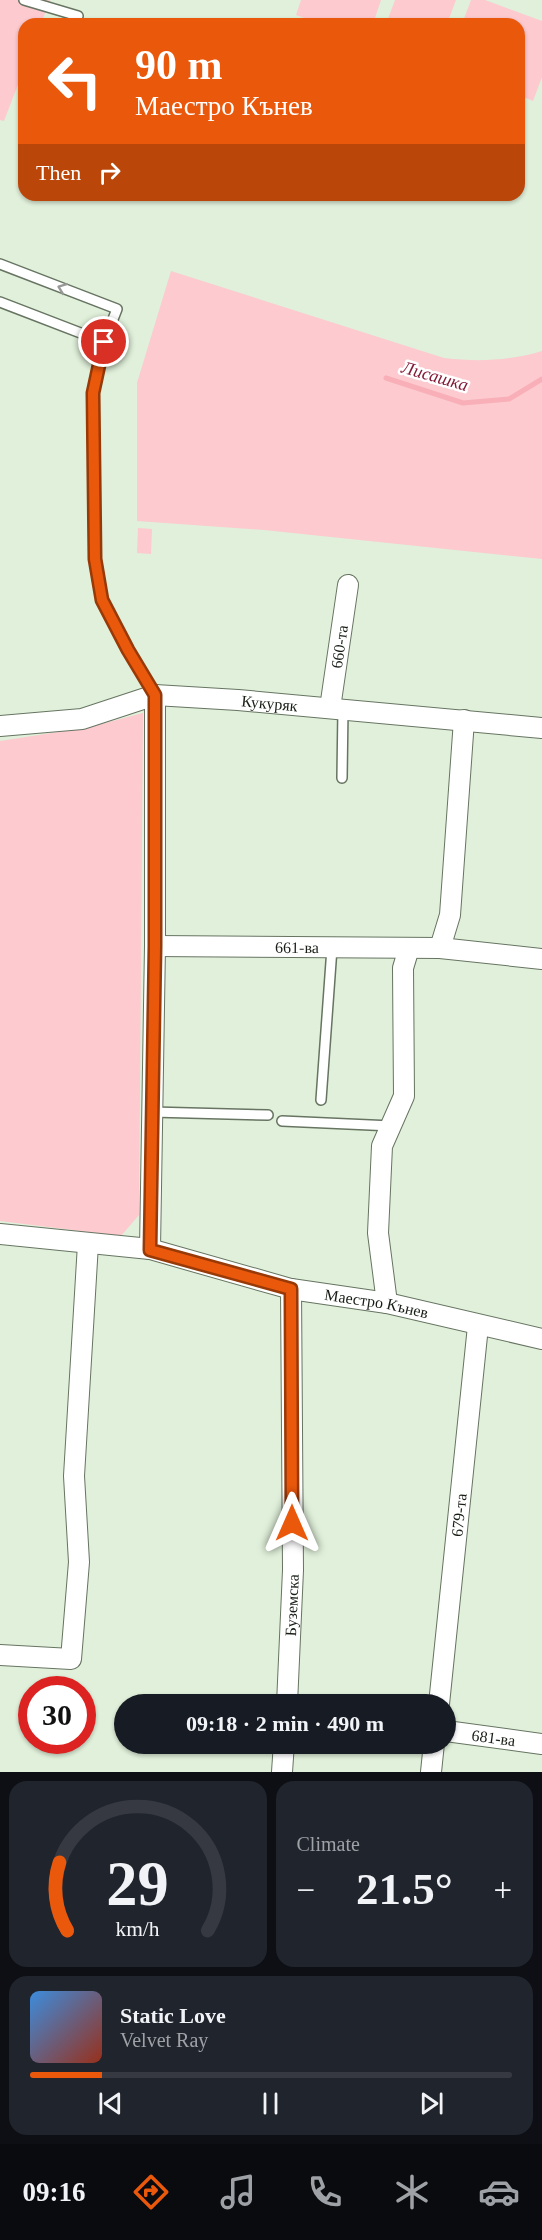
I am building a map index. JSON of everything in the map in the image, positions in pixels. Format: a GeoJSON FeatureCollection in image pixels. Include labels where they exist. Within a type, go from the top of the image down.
{"type":"FeatureCollection","features":[{"type":"Feature","properties":{"kind":"street","name":"660-та"},"geometry":{"type":"LineString","coordinates":[[337,709],[348,585]]}},
{"type":"Feature","properties":{"kind":"street","name":"Кукуряк"},"geometry":{"type":"LineString","coordinates":[[0,726],[82,719],[155,695],[542,728]]}},
{"type":"Feature","properties":{"kind":"street"},"geometry":{"type":"LineString","coordinates":[[150,1250],[155,946],[155,695]]}},
{"type":"Feature","properties":{"kind":"street"},"geometry":{"type":"LineString","coordinates":[[440,948],[450,915],[464,720]]}},
{"type":"Feature","properties":{"kind":"street","name":"661-ва"},"geometry":{"type":"LineString","coordinates":[[155,946],[440,948],[542,959]]}},
{"type":"Feature","properties":{"kind":"street"},"geometry":{"type":"LineString","coordinates":[[387,1304],[378,1233],[382,1146],[404,1096],[404,968],[409,948]]}},
{"type":"Feature","properties":{"kind":"street","name":"Маестро Кънев"},"geometry":{"type":"LineString","coordinates":[[0,1234],[150,1250],[291,1289],[387,1304],[542,1339]]}},
{"type":"Feature","properties":{"kind":"street"},"geometry":{"type":"LineString","coordinates":[[0,1655],[71,1659],[79,1562],[74,1476],[88,1244]]}},
{"type":"Feature","properties":{"kind":"street","name":"Буземска"},"geometry":{"type":"LineString","coordinates":[[287,1694],[293,1570],[291,1289]]}},
{"type":"Feature","properties":{"kind":"street","name":"679-та"},"geometry":{"type":"LineString","coordinates":[[440,1694],[478,1326]]}},
{"type":"Feature","properties":{"kind":"street","name":"681-ва"},"geometry":{"type":"LineString","coordinates":[[456,1732],[542,1744]]}},
{"type":"Feature","properties":{"kind":"street"},"geometry":{"type":"LineString","coordinates":[[282,1772],[283,1754]]}},
{"type":"Feature","properties":{"kind":"street"},"geometry":{"type":"LineString","coordinates":[[431,1772],[433,1754]]}},
{"type":"Feature","properties":{"kind":"lane"},"geometry":{"type":"LineString","coordinates":[[24,0],[78,16]]}},
{"type":"Feature","properties":{"kind":"lane"},"geometry":{"type":"LineString","coordinates":[[0,264],[117,309],[104,342],[93,393],[95,559],[102,600],[155,695]]}},
{"type":"Feature","properties":{"kind":"lane"},"geometry":{"type":"LineString","coordinates":[[0,302],[104,342]]}},
{"type":"Feature","properties":{"kind":"lane"},"geometry":{"type":"LineString","coordinates":[[337,709],[342,778]]}},
{"type":"Feature","properties":{"kind":"lane"},"geometry":{"type":"LineString","coordinates":[[321,1100],[333,948]]}},
{"type":"Feature","properties":{"kind":"lane"},"geometry":{"type":"LineString","coordinates":[[152,1112],[268,1115]]}},
{"type":"Feature","properties":{"kind":"lane"},"geometry":{"type":"LineString","coordinates":[[282,1121],[392,1126]]}},
{"type":"Feature","properties":{"kind":"shaded area"},"geometry":{"type":"Polygon","coordinates":[[[0,0],[50,0],[43,18],[18,18],[18,85],[4,121],[0,120],[0,0]]]}},
{"type":"Feature","properties":{"kind":"shaded area"},"geometry":{"type":"Polygon","coordinates":[[[301,0],[381,0],[375,18],[304,18],[296,15],[301,0]]]}},
{"type":"Feature","properties":{"kind":"shaded area"},"geometry":{"type":"Polygon","coordinates":[[[395,0],[456,0],[449,18],[388,18],[395,0]]]}},
{"type":"Feature","properties":{"kind":"shaded area"},"geometry":{"type":"Polygon","coordinates":[[[471,0],[485,0],[542,21],[542,77],[533,101],[525,98],[525,18],[464,18],[471,0]]]}},
{"type":"Feature","properties":{"kind":"shaded area"},"geometry":{"type":"Polygon","coordinates":[[[171,271],[444,358],[493,360],[542,351],[542,559],[264,530],[137,521],[137,383],[171,271]]]}},
{"type":"Feature","properties":{"kind":"shaded area"},"geometry":{"type":"Polygon","coordinates":[[[138,528],[152,529],[151,554],[137,553],[138,528]]]}},
{"type":"Feature","properties":{"kind":"shaded area"},"geometry":{"type":"Polygon","coordinates":[[[143,713],[139,1215],[121,1236],[0,1221],[0,741],[90,727],[143,713]]]}},
{"type":"Feature","properties":{"kind":"waterway","name":"Лисашка"},"geometry":{"type":"LineString","coordinates":[[386,378],[463,403],[509,399],[542,379]]}},
{"type":"Feature","properties":{"kind":"route"},"geometry":{"type":"LineString","coordinates":[[104,342],[93,393],[95,559],[102,600],[155,695],[155,946],[150,1250],[291,1289],[292,1523]]}}]}
